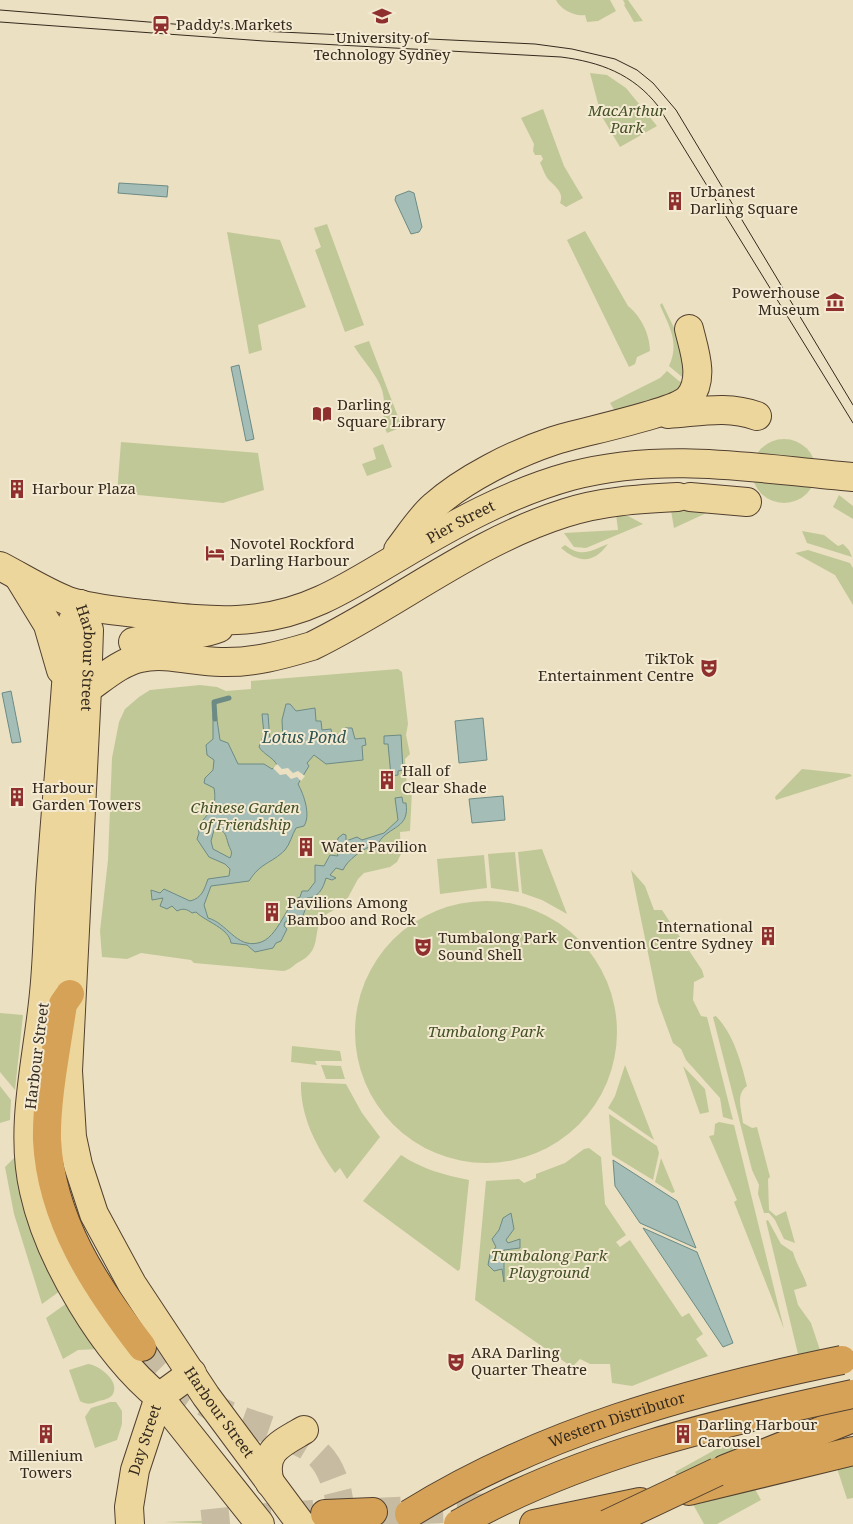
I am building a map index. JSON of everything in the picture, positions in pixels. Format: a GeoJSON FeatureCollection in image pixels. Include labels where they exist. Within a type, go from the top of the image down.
{"type":"FeatureCollection","features":[{"type":"Feature","properties":{"kind":"highway"},"geometry":{"type":"LineString","coordinates":[[70,994],[63,1004],[49,1108],[47,1138],[52,1180],[68,1232],[85,1264],[106,1301],[142,1348]]}},
{"type":"Feature","properties":{"kind":"highway","name":"Western Distributor"},"geometry":{"type":"LineString","coordinates":[[313,1519],[403,1519],[487,1470],[544,1443],[590,1426],[697,1393],[766,1375],[853,1358]]}},
{"type":"Feature","properties":{"kind":"highway"},"geometry":{"type":"LineString","coordinates":[[458,1524],[524,1492],[622,1452],[696,1430],[853,1394]]}},
{"type":"Feature","properties":{"kind":"highway"},"geometry":{"type":"LineString","coordinates":[[607,1524],[717,1472],[853,1418]]}},
{"type":"Feature","properties":{"kind":"highway"},"geometry":{"type":"LineString","coordinates":[[532,1515],[647,1500],[853,1451]]}},
{"type":"Feature","properties":{"kind":"main road"},"geometry":{"type":"LineString","coordinates":[[388,563],[433,507],[507,460],[571,434],[649,416],[678,406],[688,400],[695,390],[697,367],[689,329]]}},
{"type":"Feature","properties":{"kind":"main road"},"geometry":{"type":"LineString","coordinates":[[649,416],[726,409],[741,410],[757,416]]}},
{"type":"Feature","properties":{"kind":"main road","name":"Pier Street"},"geometry":{"type":"LineString","coordinates":[[9,571],[57,596],[80,604],[109,610],[216,625],[261,619],[314,603],[493,505],[570,477],[614,467],[653,462],[692,462],[733,464],[853,477]]}},
{"type":"Feature","properties":{"kind":"main road"},"geometry":{"type":"LineString","coordinates":[[76,686],[139,658],[153,656],[202,661],[242,662],[265,659],[312,646],[509,534],[566,512],[592,506],[684,497],[747,502]]}},
{"type":"Feature","properties":{"kind":"main road"},"geometry":{"type":"LineString","coordinates":[[9,571],[48,625],[76,686]]}},
{"type":"Feature","properties":{"kind":"main road","name":"Harbour Street"},"geometry":{"type":"LineString","coordinates":[[80,604],[70,627],[76,686],[68,1072],[72,1136],[78,1165],[94,1214],[132,1284],[270,1483],[313,1519]]}},
{"type":"Feature","properties":{"kind":"main road"},"geometry":{"type":"LineString","coordinates":[[76,686],[94,671],[102,661],[129,643],[216,625]]}},
{"type":"Feature","properties":{"kind":"main road","name":"Harbour Street"},"geometry":{"type":"LineString","coordinates":[[76,686],[30,1111],[29,1157],[33,1191],[42,1222],[74,1290],[93,1320],[144,1384],[159,1397],[260,1524]]}},
{"type":"Feature","properties":{"kind":"main road","name":"Day Street"},"geometry":{"type":"LineString","coordinates":[[130,1524],[129,1507],[135,1470],[159,1397],[192,1372]]}},
{"type":"Feature","properties":{"kind":"main road"},"geometry":{"type":"LineString","coordinates":[[270,1483],[266,1464],[268,1457],[273,1451],[304,1430]]}},
{"type":"Feature","properties":{"kind":"green space"},"geometry":{"type":"Polygon","coordinates":[[[556,0],[610,0],[616,11],[598,21],[587,22],[585,15],[568,12],[556,0]]]}},
{"type":"Feature","properties":{"kind":"green space"},"geometry":{"type":"Polygon","coordinates":[[[623,0],[628,0],[643,21],[634,22],[623,0]]]}},
{"type":"Feature","properties":{"kind":"green space","name":"MacArthur Park"},"geometry":{"type":"Polygon","coordinates":[[[590,73],[607,75],[626,88],[657,126],[620,147],[601,115],[590,73]]]}},
{"type":"Feature","properties":{"kind":"green space"},"geometry":{"type":"Polygon","coordinates":[[[543,109],[564,166],[583,198],[566,207],[560,203],[560,192],[548,179],[540,163],[543,159],[541,155],[535,155],[533,151],[534,144],[521,118],[543,109]]]}},
{"type":"Feature","properties":{"kind":"green space"},"geometry":{"type":"Polygon","coordinates":[[[327,224],[364,325],[345,332],[315,250],[321,247],[314,228],[327,224]]]}},
{"type":"Feature","properties":{"kind":"green space"},"geometry":{"type":"Polygon","coordinates":[[[585,231],[628,306],[641,320],[646,332],[650,351],[637,357],[635,364],[629,367],[567,240],[585,231]]]}},
{"type":"Feature","properties":{"kind":"green space"},"geometry":{"type":"Polygon","coordinates":[[[227,232],[280,240],[306,307],[258,325],[262,350],[249,354],[227,232]]]}},
{"type":"Feature","properties":{"kind":"green space"},"geometry":{"type":"Polygon","coordinates":[[[662,303],[677,334],[688,382],[669,366],[674,350],[670,327],[660,305],[662,303]]]}},
{"type":"Feature","properties":{"kind":"green space"},"geometry":{"type":"Polygon","coordinates":[[[369,341],[402,427],[387,433],[384,421],[382,390],[377,378],[354,346],[369,341]]]}},
{"type":"Feature","properties":{"kind":"green space"},"geometry":{"type":"Polygon","coordinates":[[[667,371],[679,381],[688,385],[685,394],[618,416],[610,403],[660,378],[667,371]]]}},
{"type":"Feature","properties":{"kind":"green space"},"geometry":{"type":"Polygon","coordinates":[[[784,439],[802,445],[810,453],[816,471],[810,489],[802,497],[784,503],[766,497],[758,489],[752,471],[758,453],[766,445],[784,439]]]}},
{"type":"Feature","properties":{"kind":"green space"},"geometry":{"type":"Polygon","coordinates":[[[121,442],[258,453],[264,490],[223,503],[117,493],[121,442]]]}},
{"type":"Feature","properties":{"kind":"green space"},"geometry":{"type":"Polygon","coordinates":[[[383,444],[392,467],[367,476],[362,464],[376,459],[373,448],[383,444]]]}},
{"type":"Feature","properties":{"kind":"green space"},"geometry":{"type":"Polygon","coordinates":[[[839,495],[853,506],[853,519],[833,507],[839,495]]]}},
{"type":"Feature","properties":{"kind":"green space"},"geometry":{"type":"Polygon","coordinates":[[[670,505],[713,510],[674,528],[670,505]]]}},
{"type":"Feature","properties":{"kind":"green space"},"geometry":{"type":"Polygon","coordinates":[[[616,514],[628,516],[643,524],[586,548],[574,547],[564,533],[618,530],[616,514]]]}},
{"type":"Feature","properties":{"kind":"green space"},"geometry":{"type":"Polygon","coordinates":[[[802,531],[824,535],[838,546],[843,544],[849,550],[852,557],[807,543],[802,531]]]}},
{"type":"Feature","properties":{"kind":"green space"},"geometry":{"type":"Polygon","coordinates":[[[608,544],[597,555],[586,559],[574,557],[561,548],[565,545],[576,551],[586,552],[608,544]]]}},
{"type":"Feature","properties":{"kind":"green space"},"geometry":{"type":"Polygon","coordinates":[[[808,550],[850,563],[853,568],[853,605],[835,575],[795,553],[808,550]]]}},
{"type":"Feature","properties":{"kind":"green space","name":"Chinese Garden of Friendship"},"geometry":{"type":"Polygon","coordinates":[[[398,669],[402,672],[408,724],[406,735],[410,754],[405,759],[407,789],[412,791],[410,831],[400,832],[401,854],[397,862],[390,867],[364,873],[358,879],[345,903],[322,917],[311,953],[290,969],[283,971],[194,963],[191,960],[141,953],[127,959],[102,957],[100,931],[108,860],[112,758],[119,722],[125,709],[150,690],[200,685],[217,687],[226,691],[251,689],[251,681],[398,669]]]}},
{"type":"Feature","properties":{"kind":"green space"},"geometry":{"type":"Polygon","coordinates":[[[802,769],[850,774],[852,776],[776,800],[775,797],[802,769]]]}},
{"type":"Feature","properties":{"kind":"green space"},"geometry":{"type":"Polygon","coordinates":[[[542,849],[567,914],[542,900],[522,893],[518,852],[542,849]]]}},
{"type":"Feature","properties":{"kind":"green space"},"geometry":{"type":"Polygon","coordinates":[[[515,852],[519,892],[491,888],[488,854],[515,852]]]}},
{"type":"Feature","properties":{"kind":"green space"},"geometry":{"type":"Polygon","coordinates":[[[484,855],[487,888],[440,894],[437,859],[484,855]]]}},
{"type":"Feature","properties":{"kind":"green space"},"geometry":{"type":"Polygon","coordinates":[[[631,870],[645,886],[654,910],[662,910],[702,970],[704,977],[694,982],[693,1000],[701,1016],[707,1017],[733,1120],[723,1117],[720,1098],[686,1060],[681,1049],[673,1043],[658,1002],[631,870]]]}},
{"type":"Feature","properties":{"kind":"green space","name":"Tumbalong Park"},"geometry":{"type":"Polygon","coordinates":[[[473,901],[499,901],[524,906],[548,916],[579,939],[602,970],[612,994],[617,1019],[617,1045],[612,1070],[602,1094],[579,1125],[548,1148],[524,1158],[499,1163],[473,1163],[448,1158],[424,1148],[403,1134],[384,1115],[370,1094],[360,1070],[355,1045],[355,1019],[360,994],[370,970],[384,949],[403,930],[424,916],[448,906],[473,901]]]}},
{"type":"Feature","properties":{"kind":"green space"},"geometry":{"type":"Polygon","coordinates":[[[0,1013],[23,1015],[15,1090],[0,1072],[0,1013]]]}},
{"type":"Feature","properties":{"kind":"green space"},"geometry":{"type":"Polygon","coordinates":[[[716,1016],[728,1032],[736,1049],[747,1086],[743,1089],[740,1098],[743,1123],[752,1128],[757,1127],[770,1177],[768,1179],[769,1210],[776,1216],[786,1211],[795,1243],[784,1239],[775,1220],[769,1213],[764,1213],[758,1194],[759,1185],[752,1170],[713,1017],[716,1016]]]}},
{"type":"Feature","properties":{"kind":"green space"},"geometry":{"type":"Polygon","coordinates":[[[292,1046],[340,1051],[342,1061],[315,1061],[317,1065],[291,1062],[292,1046]]]}},
{"type":"Feature","properties":{"kind":"green space"},"geometry":{"type":"Polygon","coordinates":[[[321,1065],[341,1066],[345,1079],[326,1079],[321,1065]]]}},
{"type":"Feature","properties":{"kind":"green space"},"geometry":{"type":"Polygon","coordinates":[[[625,1065],[654,1140],[608,1108],[615,1096],[625,1065]]]}},
{"type":"Feature","properties":{"kind":"green space"},"geometry":{"type":"Polygon","coordinates":[[[683,1066],[705,1089],[709,1112],[700,1114],[683,1066]]]}},
{"type":"Feature","properties":{"kind":"green space"},"geometry":{"type":"Polygon","coordinates":[[[301,1082],[346,1084],[362,1113],[380,1137],[347,1179],[340,1168],[335,1173],[310,1130],[303,1107],[301,1082]]]}},
{"type":"Feature","properties":{"kind":"green space"},"geometry":{"type":"Polygon","coordinates":[[[0,1086],[11,1100],[10,1120],[0,1123],[0,1086]]]}},
{"type":"Feature","properties":{"kind":"green space"},"geometry":{"type":"Polygon","coordinates":[[[609,1114],[657,1146],[659,1153],[653,1180],[612,1155],[609,1114]]]}},
{"type":"Feature","properties":{"kind":"green space"},"geometry":{"type":"Polygon","coordinates":[[[719,1122],[734,1125],[784,1329],[734,1202],[737,1200],[709,1136],[714,1135],[715,1124],[719,1122]]]}},
{"type":"Feature","properties":{"kind":"green space","name":"Tumbalong Park Playground"},"geometry":{"type":"Polygon","coordinates":[[[589,1148],[601,1157],[605,1204],[626,1235],[616,1242],[620,1247],[630,1240],[682,1317],[689,1313],[703,1334],[696,1339],[708,1356],[632,1386],[612,1383],[610,1364],[590,1364],[580,1359],[572,1367],[475,1300],[486,1181],[519,1179],[524,1183],[536,1178],[536,1174],[565,1163],[584,1149],[589,1148]]]}},
{"type":"Feature","properties":{"kind":"green space"},"geometry":{"type":"Polygon","coordinates":[[[401,1155],[433,1171],[469,1180],[460,1269],[458,1271],[363,1201],[401,1155]]]}},
{"type":"Feature","properties":{"kind":"green space"},"geometry":{"type":"Polygon","coordinates":[[[16,1156],[43,1260],[60,1291],[42,1304],[14,1214],[5,1167],[16,1156]]]}},
{"type":"Feature","properties":{"kind":"green space"},"geometry":{"type":"Polygon","coordinates":[[[661,1158],[675,1192],[672,1193],[655,1182],[661,1158]]]}},
{"type":"Feature","properties":{"kind":"green space"},"geometry":{"type":"Polygon","coordinates":[[[768,1220],[781,1244],[793,1252],[806,1282],[807,1286],[794,1290],[798,1305],[811,1323],[820,1350],[798,1354],[766,1221],[768,1220]]]}},
{"type":"Feature","properties":{"kind":"green space"},"geometry":{"type":"Polygon","coordinates":[[[67,1303],[99,1349],[78,1350],[63,1359],[46,1318],[67,1303]]]}},
{"type":"Feature","properties":{"kind":"green space"},"geometry":{"type":"Polygon","coordinates":[[[88,1364],[98,1367],[111,1379],[114,1389],[110,1397],[91,1403],[80,1401],[69,1370],[88,1364]]]}},
{"type":"Feature","properties":{"kind":"green space"},"geometry":{"type":"Polygon","coordinates":[[[116,1402],[122,1411],[122,1424],[117,1440],[95,1448],[85,1417],[91,1408],[116,1402]]]}},
{"type":"Feature","properties":{"kind":"green space"},"geometry":{"type":"Polygon","coordinates":[[[729,1442],[761,1500],[717,1524],[704,1524],[675,1472],[729,1442]]]}},
{"type":"Feature","properties":{"kind":"green space"},"geometry":{"type":"Polygon","coordinates":[[[853,1459],[853,1498],[847,1499],[835,1462],[853,1459]]]}},
{"type":"Feature","properties":{"kind":"green space"},"geometry":{"type":"Polygon","coordinates":[[[226,1520],[226,1524],[164,1522],[226,1520]]]}},
{"type":"Feature","properties":{"kind":"water"},"geometry":{"type":"Polygon","coordinates":[[[119,183],[168,186],[167,197],[118,193],[119,183]]]}},
{"type":"Feature","properties":{"kind":"water"},"geometry":{"type":"Polygon","coordinates":[[[409,191],[414,193],[422,227],[419,232],[411,234],[395,200],[396,196],[409,191]]]}},
{"type":"Feature","properties":{"kind":"water"},"geometry":{"type":"Polygon","coordinates":[[[239,365],[254,439],[246,441],[231,367],[239,365]]]}},
{"type":"Feature","properties":{"kind":"water"},"geometry":{"type":"Polygon","coordinates":[[[11,691],[21,742],[12,743],[2,693],[11,691]]]}},
{"type":"Feature","properties":{"kind":"water","name":"Lotus Pond"},"geometry":{"type":"Polygon","coordinates":[[[286,704],[290,704],[296,711],[315,708],[316,721],[321,721],[322,730],[331,729],[332,735],[345,733],[345,728],[352,728],[355,739],[365,738],[366,745],[362,746],[363,760],[326,764],[314,755],[307,763],[309,766],[298,784],[307,811],[304,826],[296,828],[285,850],[258,870],[249,881],[211,886],[204,905],[208,918],[244,942],[250,944],[265,940],[272,935],[291,905],[300,897],[302,891],[308,891],[315,882],[315,865],[324,866],[330,855],[338,856],[336,850],[338,838],[343,834],[346,835],[346,841],[357,837],[362,840],[384,833],[398,820],[395,798],[402,797],[403,803],[406,803],[406,811],[402,823],[379,842],[382,851],[376,850],[374,845],[356,855],[343,870],[336,868],[330,875],[336,878],[332,880],[326,878],[320,892],[311,898],[307,898],[303,916],[299,922],[293,917],[285,922],[284,926],[287,929],[281,941],[276,943],[273,948],[255,952],[247,945],[231,943],[222,929],[196,912],[192,913],[183,909],[177,911],[172,906],[167,909],[160,906],[163,898],[152,900],[151,890],[160,893],[164,889],[190,901],[200,896],[208,879],[229,876],[230,869],[225,864],[209,857],[197,839],[198,828],[211,810],[215,796],[214,788],[204,783],[205,778],[213,770],[214,760],[207,755],[206,745],[213,739],[213,714],[216,713],[220,740],[228,743],[238,764],[264,764],[272,769],[277,765],[259,747],[264,734],[262,714],[268,714],[270,741],[283,740],[282,720],[286,704]],[[214,830],[211,841],[213,849],[230,858],[231,852],[226,836],[221,831],[214,830]]]}},
{"type":"Feature","properties":{"kind":"water"},"geometry":{"type":"Polygon","coordinates":[[[483,718],[487,760],[459,763],[455,721],[483,718]]]}},
{"type":"Feature","properties":{"kind":"water"},"geometry":{"type":"Polygon","coordinates":[[[401,735],[403,770],[398,771],[398,775],[391,776],[388,744],[384,744],[384,736],[401,735]]]}},
{"type":"Feature","properties":{"kind":"water"},"geometry":{"type":"Polygon","coordinates":[[[503,796],[505,820],[472,823],[469,799],[503,796]]]}},
{"type":"Feature","properties":{"kind":"water"},"geometry":{"type":"Polygon","coordinates":[[[613,1160],[677,1201],[696,1248],[640,1223],[615,1186],[613,1160]]]}},
{"type":"Feature","properties":{"kind":"water"},"geometry":{"type":"Polygon","coordinates":[[[511,1213],[514,1229],[506,1240],[508,1243],[520,1239],[520,1248],[504,1250],[504,1282],[502,1269],[494,1271],[488,1265],[490,1254],[496,1247],[492,1239],[499,1230],[503,1218],[511,1213]]]}},
{"type":"Feature","properties":{"kind":"water"},"geometry":{"type":"Polygon","coordinates":[[[643,1228],[697,1252],[733,1343],[723,1347],[643,1228]]]}},
{"type":"Feature","properties":{"kind":"pier"},"geometry":{"type":"Polygon","coordinates":[[[277,764],[282,769],[288,768],[293,773],[298,771],[305,776],[301,781],[297,777],[291,779],[286,774],[280,775],[273,768],[277,764]]]}},
{"type":"Feature","properties":{"kind":"waterway"},"geometry":{"type":"LineString","coordinates":[[215,719],[214,702],[229,698]]}},
{"type":"Feature","properties":{"kind":"tunnel"},"geometry":{"type":"LineString","coordinates":[[142,1347],[169,1375],[189,1392],[211,1406],[233,1417],[300,1442],[320,1456],[331,1472],[338,1493],[337,1524]]}},
{"type":"Feature","properties":{"kind":"tunnel"},"geometry":{"type":"LineString","coordinates":[[373,1512],[494,1507]]}},
{"type":"Feature","properties":{"kind":"tunnel"},"geometry":{"type":"LineString","coordinates":[[202,1524],[314,1514]]}},
{"type":"Feature","properties":{"kind":"tram line"},"geometry":{"type":"LineString","coordinates":[[0,10],[260,31],[535,44],[572,49],[615,59],[637,70],[653,83],[676,110],[853,405]]}},
{"type":"Feature","properties":{"kind":"tram line"},"geometry":{"type":"LineString","coordinates":[[0,22],[264,41],[561,57],[589,62],[615,71],[638,86],[658,106],[853,423]]}},
{"type":"Feature","properties":{"kind":"place","name":"University of Technology Sydney"},"geometry":{"type":"Point","coordinates":[382,16]}},
{"type":"Feature","properties":{"kind":"place","name":"Paddy's Markets"},"geometry":{"type":"Point","coordinates":[161,25]}},
{"type":"Feature","properties":{"kind":"place","name":"Urbanest Darling Square"},"geometry":{"type":"Point","coordinates":[675,201]}},
{"type":"Feature","properties":{"kind":"place","name":"Powerhouse Museum"},"geometry":{"type":"Point","coordinates":[835,302]}},
{"type":"Feature","properties":{"kind":"place","name":"Darling Square Library"},"geometry":{"type":"Point","coordinates":[322,414]}},
{"type":"Feature","properties":{"kind":"place","name":"Harbour Plaza"},"geometry":{"type":"Point","coordinates":[17,489]}},
{"type":"Feature","properties":{"kind":"place","name":"Novotel Rockford Darling Harbour"},"geometry":{"type":"Point","coordinates":[215,553]}},
{"type":"Feature","properties":{"kind":"place","name":"TikTok Entertainment Centre"},"geometry":{"type":"Point","coordinates":[709,668]}},
{"type":"Feature","properties":{"kind":"place","name":"Hall of Clear Shade"},"geometry":{"type":"Point","coordinates":[387,780]}},
{"type":"Feature","properties":{"kind":"place","name":"Harbour Garden Towers"},"geometry":{"type":"Point","coordinates":[17,797]}},
{"type":"Feature","properties":{"kind":"place","name":"Water Pavilion"},"geometry":{"type":"Point","coordinates":[306,847]}},
{"type":"Feature","properties":{"kind":"place","name":"Pavilions Among Bamboo and Rock"},"geometry":{"type":"Point","coordinates":[272,912]}},
{"type":"Feature","properties":{"kind":"place","name":"International Convention Centre Sydney"},"geometry":{"type":"Point","coordinates":[768,936]}},
{"type":"Feature","properties":{"kind":"place","name":"Tumbalong Park Sound Shell"},"geometry":{"type":"Point","coordinates":[423,947]}},
{"type":"Feature","properties":{"kind":"place","name":"ARA Darling Quarter Theatre"},"geometry":{"type":"Point","coordinates":[456,1362]}},
{"type":"Feature","properties":{"kind":"place","name":"Millenium Towers"},"geometry":{"type":"Point","coordinates":[46,1434]}},
{"type":"Feature","properties":{"kind":"place","name":"Darling Harbour Carousel"},"geometry":{"type":"Point","coordinates":[683,1434]}}]}
